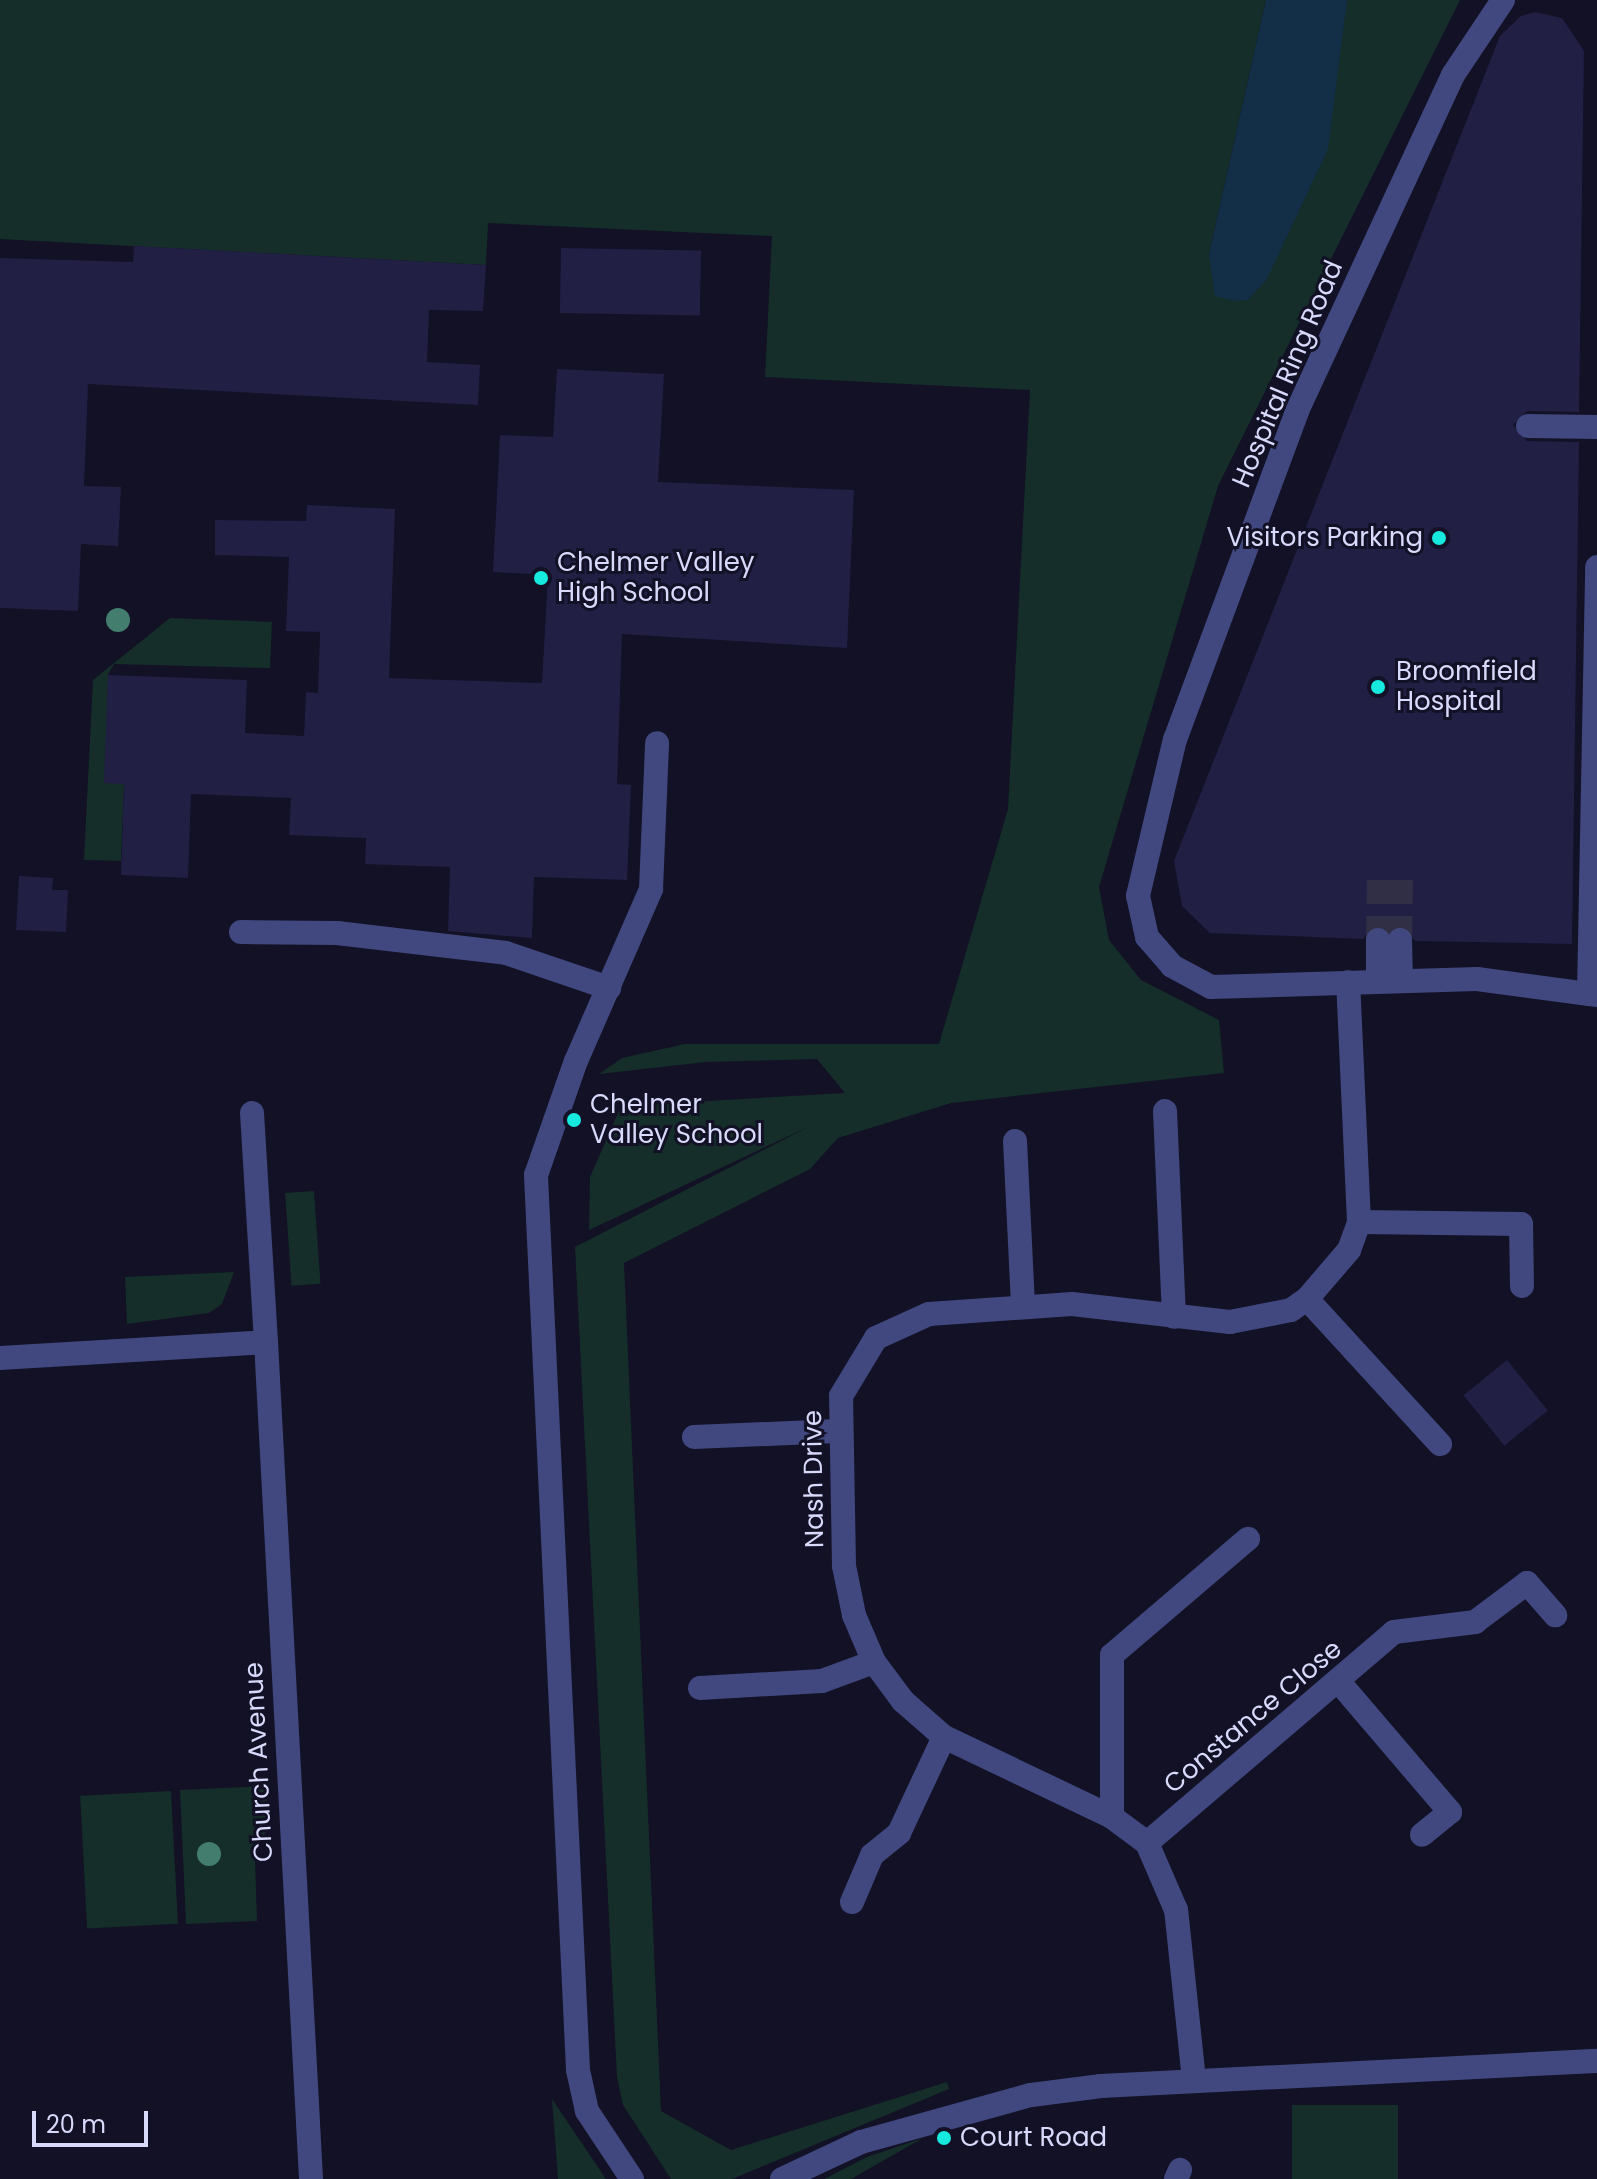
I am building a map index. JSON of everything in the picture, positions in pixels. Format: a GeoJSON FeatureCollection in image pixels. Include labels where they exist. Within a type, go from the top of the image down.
{"type":"FeatureCollection","features":[{"type":"Feature","properties":{"kind":"street","name":"Hospital Ring Road"},"geometry":{"type":"LineString","coordinates":[[1503,0],[1453,75],[1298,409],[1175,739],[1138,896],[1147,937],[1172,966],[1211,987],[1477,979],[1593,995]]}},
{"type":"Feature","properties":{"kind":"street"},"geometry":{"type":"LineString","coordinates":[[1528,426],[1597,427]]}},
{"type":"Feature","properties":{"kind":"street"},"geometry":{"type":"LineString","coordinates":[[1593,995],[1597,567]]}},
{"type":"Feature","properties":{"kind":"street"},"geometry":{"type":"LineString","coordinates":[[632,2179],[587,2111],[578,2070],[536,1175],[651,889],[657,743]]}},
{"type":"Feature","properties":{"kind":"street"},"geometry":{"type":"LineString","coordinates":[[241,932],[337,933],[506,953],[609,988]]}},
{"type":"Feature","properties":{"kind":"street"},"geometry":{"type":"LineString","coordinates":[[1389,940],[1390,980]]}},
{"type":"Feature","properties":{"kind":"street","name":"Nash Drive"},"geometry":{"type":"LineString","coordinates":[[1194,2080],[1176,1910],[1147,1843],[1112,1817],[944,1737],[903,1701],[874,1662],[854,1615],[844,1566],[837,1431],[841,1396],[876,1338],[929,1314],[1072,1304],[1230,1322],[1268,1317],[1307,1299],[1349,1250],[1359,1222],[1348,982]]}},
{"type":"Feature","properties":{"kind":"street"},"geometry":{"type":"LineString","coordinates":[[1165,1111],[1174,1317]]}},
{"type":"Feature","properties":{"kind":"street","name":"Church Avenue"},"geometry":{"type":"LineString","coordinates":[[252,1113],[311,2179]]}},
{"type":"Feature","properties":{"kind":"street"},"geometry":{"type":"LineString","coordinates":[[1015,1141],[1023,1307]]}},
{"type":"Feature","properties":{"kind":"street"},"geometry":{"type":"LineString","coordinates":[[1359,1222],[1521,1224],[1522,1286]]}},
{"type":"Feature","properties":{"kind":"street"},"geometry":{"type":"LineString","coordinates":[[1307,1299],[1440,1444]]}},
{"type":"Feature","properties":{"kind":"street"},"geometry":{"type":"LineString","coordinates":[[0,1358],[266,1342]]}},
{"type":"Feature","properties":{"kind":"street"},"geometry":{"type":"LineString","coordinates":[[694,1437],[837,1431]]}},
{"type":"Feature","properties":{"kind":"street"},"geometry":{"type":"LineString","coordinates":[[1112,1817],[1112,1655],[1248,1539]]}},
{"type":"Feature","properties":{"kind":"street","name":"Constance Close"},"geometry":{"type":"LineString","coordinates":[[1147,1843],[1394,1632],[1475,1622],[1527,1583],[1555,1615]]}},
{"type":"Feature","properties":{"kind":"street"},"geometry":{"type":"LineString","coordinates":[[700,1688],[822,1681],[874,1662]]}},
{"type":"Feature","properties":{"kind":"street"},"geometry":{"type":"LineString","coordinates":[[1339,1682],[1450,1812],[1422,1835]]}},
{"type":"Feature","properties":{"kind":"street"},"geometry":{"type":"LineString","coordinates":[[852,1902],[872,1855],[899,1833],[944,1737]]}},
{"type":"Feature","properties":{"kind":"street"},"geometry":{"type":"LineString","coordinates":[[782,2179],[861,2142],[964,2111],[1101,2086],[1597,2061]]}},
{"type":"Feature","properties":{"kind":"green space"},"geometry":{"type":"Polygon","coordinates":[[[0,0],[1266,0],[1209,254],[1337,43],[1347,0],[1460,0],[1218,486],[1099,887],[1109,940],[1141,980],[1219,1020],[1224,1073],[951,1103],[838,1138],[810,1169],[624,1263],[661,2111],[731,2150],[947,2082],[949,2089],[732,2179],[671,2179],[623,2105],[617,2077],[575,1247],[810,1126],[589,1230],[590,1177],[621,1106],[845,1093],[817,1059],[706,1062],[599,1074],[622,1058],[685,1044],[939,1044],[1008,809],[1030,390],[765,377],[772,236],[488,223],[486,265],[0,239],[0,0]]]}},
{"type":"Feature","properties":{"kind":"green space"},"geometry":{"type":"Polygon","coordinates":[[[170,618],[272,622],[270,668],[114,664],[108,675],[124,784],[121,861],[84,860],[93,680],[170,618]]]}},
{"type":"Feature","properties":{"kind":"green space"},"geometry":{"type":"Polygon","coordinates":[[[314,1191],[320,1284],[292,1286],[285,1193],[314,1191]]]}},
{"type":"Feature","properties":{"kind":"green space"},"geometry":{"type":"Polygon","coordinates":[[[234,1272],[222,1304],[209,1313],[127,1324],[125,1277],[234,1272]]]}},
{"type":"Feature","properties":{"kind":"green space"},"geometry":{"type":"Polygon","coordinates":[[[267,1786],[268,1825],[255,1860],[257,1921],[186,1924],[180,1790],[267,1786]]]}},
{"type":"Feature","properties":{"kind":"green space"},"geometry":{"type":"Polygon","coordinates":[[[171,1791],[178,1924],[87,1929],[80,1796],[171,1791]]]}},
{"type":"Feature","properties":{"kind":"green space"},"geometry":{"type":"Polygon","coordinates":[[[552,2099],[606,2179],[558,2179],[552,2099]]]}},
{"type":"Feature","properties":{"kind":"green space"},"geometry":{"type":"Polygon","coordinates":[[[1292,2105],[1398,2105],[1398,2179],[1292,2179],[1292,2105]]]}},
{"type":"Feature","properties":{"kind":"green space"},"geometry":{"type":"Polygon","coordinates":[[[923,2138],[851,2179],[824,2179],[867,2157],[923,2138]]]}},
{"type":"Feature","properties":{"kind":"water"},"geometry":{"type":"Polygon","coordinates":[[[1266,0],[1347,0],[1328,149],[1267,279],[1248,300],[1235,301],[1215,296],[1209,254],[1266,0]]]}},
{"type":"Feature","properties":{"kind":"building","name":"Broomfield Hospital"},"geometry":{"type":"Polygon","coordinates":[[[1535,12],[1562,18],[1584,51],[1579,412],[1527,411],[1513,425],[1527,441],[1579,442],[1572,944],[1415,941],[1400,925],[1371,927],[1363,939],[1210,933],[1182,906],[1174,861],[1500,36],[1521,16],[1535,12]]]}},
{"type":"Feature","properties":{"kind":"building"},"geometry":{"type":"Polygon","coordinates":[[[134,246],[486,265],[483,311],[429,310],[427,362],[480,365],[478,405],[88,384],[84,486],[121,487],[118,546],[81,544],[78,611],[0,608],[0,258],[133,262],[134,246]]]}},
{"type":"Feature","properties":{"kind":"building"},"geometry":{"type":"Polygon","coordinates":[[[561,248],[701,250],[700,315],[560,313],[561,248]]]}},
{"type":"Feature","properties":{"kind":"building"},"geometry":{"type":"Polygon","coordinates":[[[557,369],[664,374],[658,482],[854,490],[847,648],[622,634],[617,784],[631,785],[627,880],[534,877],[532,938],[448,931],[450,867],[365,864],[366,838],[289,835],[291,798],[191,794],[188,878],[121,875],[124,784],[104,783],[108,675],[247,680],[245,733],[304,736],[306,692],[318,693],[320,632],[286,631],[289,557],[215,555],[215,520],[306,521],[307,505],[395,509],[389,678],[542,683],[548,575],[493,572],[500,435],[553,437],[557,369]]]}},
{"type":"Feature","properties":{"kind":"building"},"geometry":{"type":"Polygon","coordinates":[[[19,876],[53,878],[52,890],[68,890],[66,932],[16,930],[19,876]]]}},
{"type":"Feature","properties":{"kind":"building"},"geometry":{"type":"Polygon","coordinates":[[[1507,1360],[1548,1411],[1504,1446],[1463,1395],[1507,1360]]]}},
{"type":"Feature","properties":{"kind":"tunnel"},"geometry":{"type":"LineString","coordinates":[[1378,940],[1379,879]]}},
{"type":"Feature","properties":{"kind":"tunnel"},"geometry":{"type":"LineString","coordinates":[[1400,940],[1401,879]]}},
{"type":"Feature","properties":{"kind":"place","name":"Visitors Parking"},"geometry":{"type":"Point","coordinates":[1439,538]}},
{"type":"Feature","properties":{"kind":"place","name":"Chelmer Valley High School"},"geometry":{"type":"Point","coordinates":[541,578]}},
{"type":"Feature","properties":{"kind":"place","name":"Broomfield Hospital"},"geometry":{"type":"Point","coordinates":[1378,687]}},
{"type":"Feature","properties":{"kind":"place","name":"Chelmer Valley School"},"geometry":{"type":"Point","coordinates":[574,1120]}},
{"type":"Feature","properties":{"kind":"place","name":"Court Road"},"geometry":{"type":"Point","coordinates":[944,2138]}}]}
